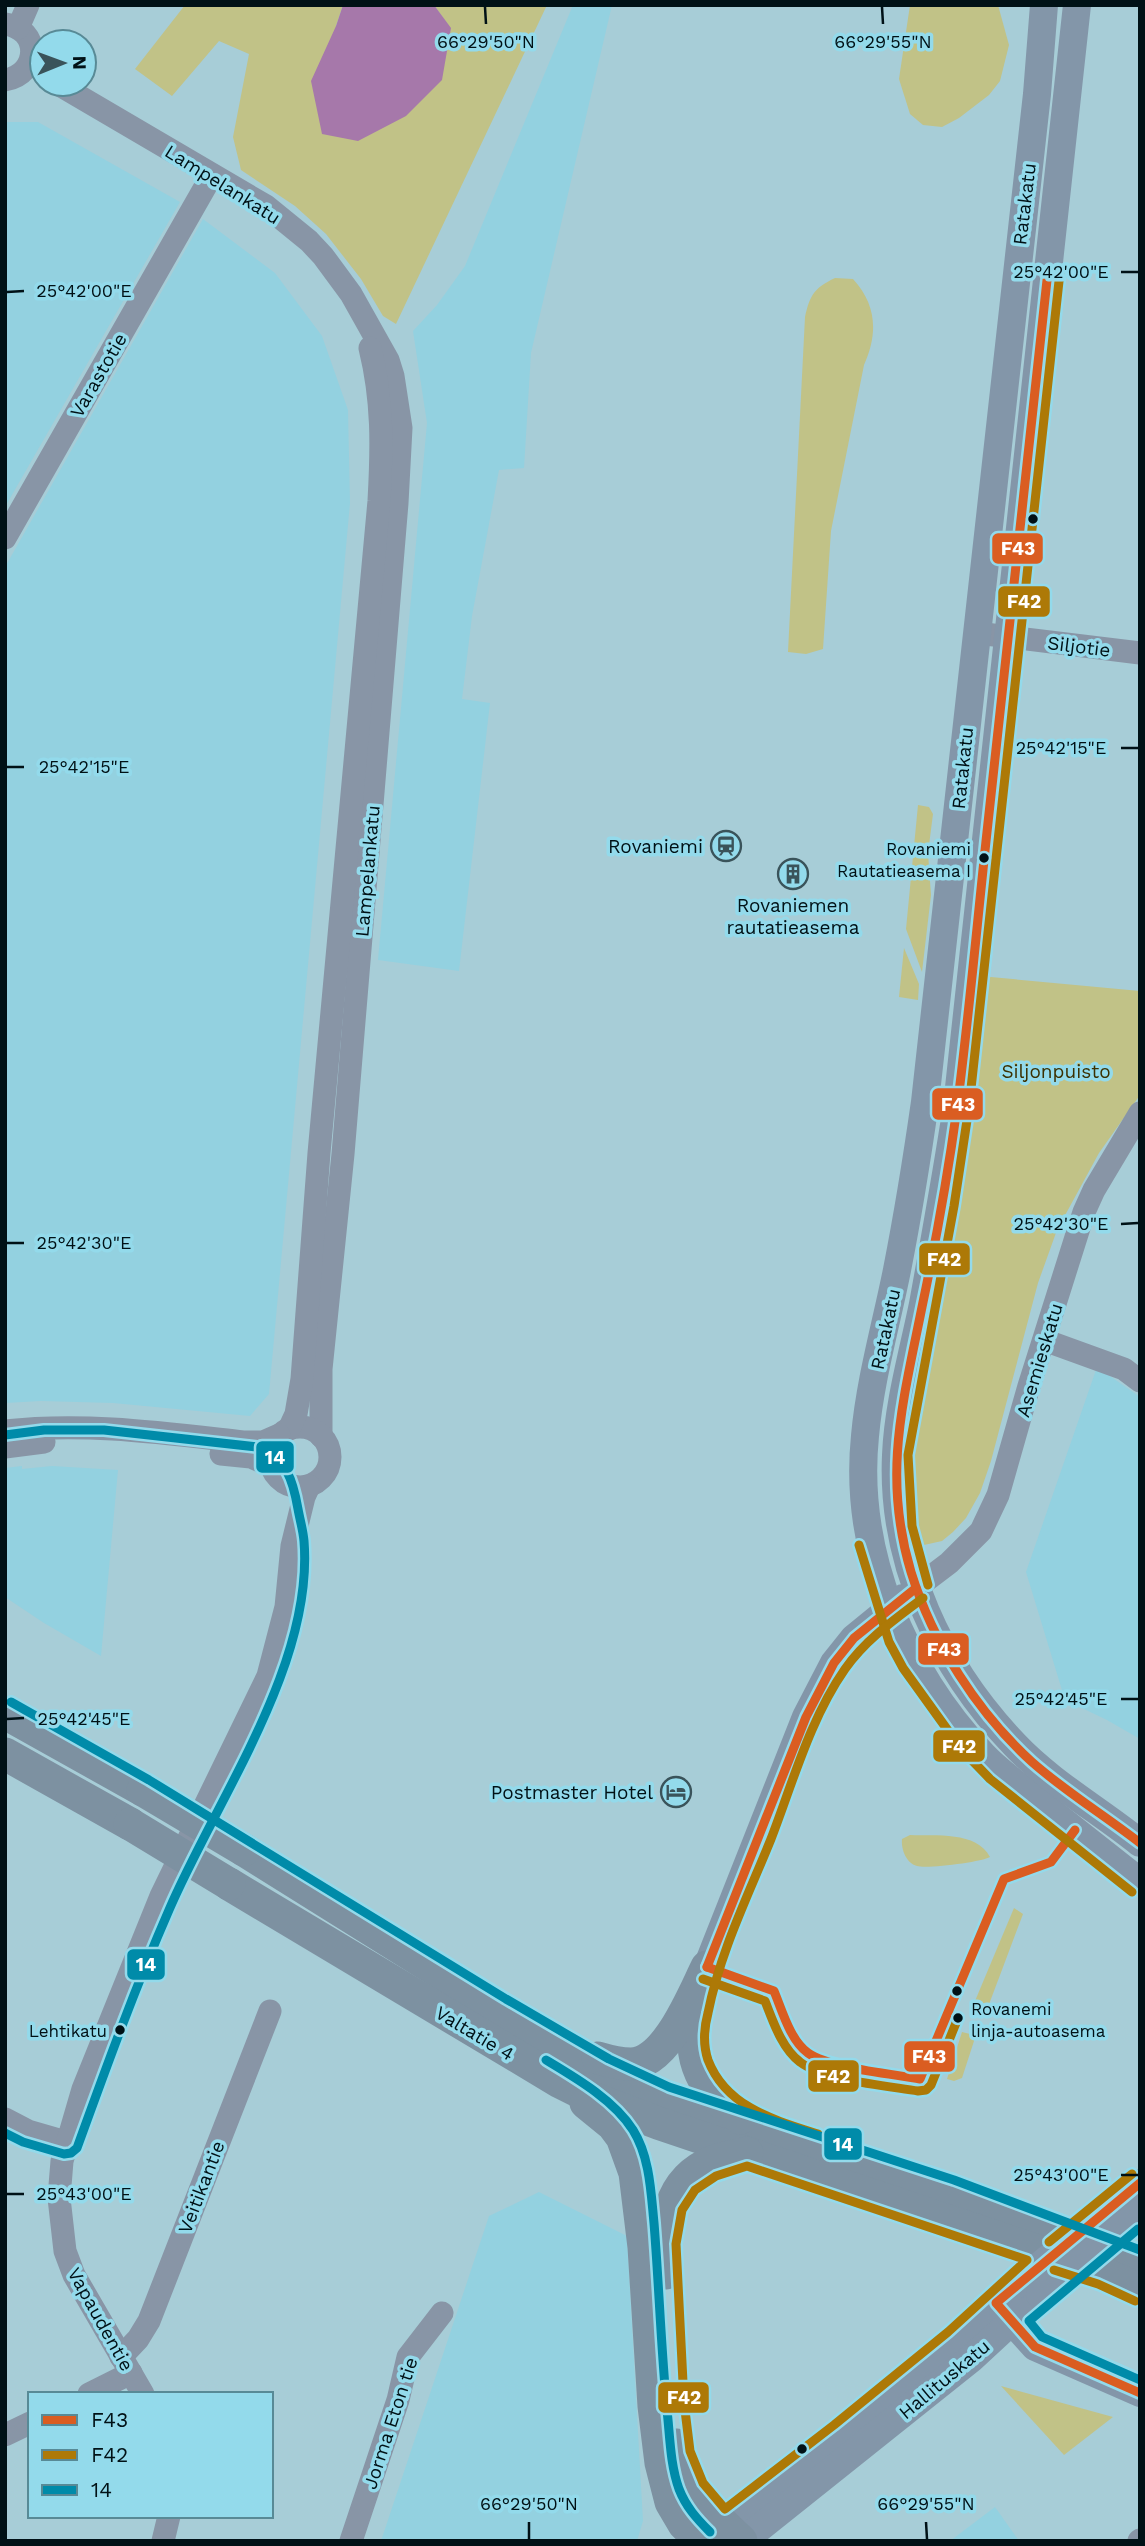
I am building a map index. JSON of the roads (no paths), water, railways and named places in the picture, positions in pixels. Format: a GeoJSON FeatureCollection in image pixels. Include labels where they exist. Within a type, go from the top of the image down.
{"type":"FeatureCollection","features":[{"type":"Feature","properties":{"kind":"highway","name":"Valtatie 4"},"geometry":{"type":"LineString","coordinates":[[5,1713],[244,1850],[500,2010],[603,2070],[749,2139],[1090,2268],[1140,2290]]}},
{"type":"Feature","properties":{"kind":"highway","name":"Valtatie 4"},"geometry":{"type":"LineString","coordinates":[[5,1754],[130,1824],[487,2040],[592,2098],[625,2111],[749,2139],[950,2192],[1140,2263]]}},
{"type":"Feature","properties":{"kind":"highway"},"geometry":{"type":"LineString","coordinates":[[572,2051],[633,2064],[646,2059],[673,2034],[707,1967]]}},
{"type":"Feature","properties":{"kind":"highway"},"geometry":{"type":"LineString","coordinates":[[707,1967],[692,2035],[697,2064],[715,2098],[749,2139],[693,2174],[677,2192],[666,2224],[664,2244],[672,2403],[678,2454],[692,2489],[723,2538]]}},
{"type":"Feature","properties":{"kind":"highway"},"geometry":{"type":"LineString","coordinates":[[560,2082],[612,2125],[622,2137],[632,2161],[644,2247],[654,2406],[661,2463],[671,2502],[684,2524],[723,2538]]}},
{"type":"Feature","properties":{"kind":"main road","name":"Ratakatu"},"geometry":{"type":"LineString","coordinates":[[1044,5],[1037,94],[925,1102],[911,1199],[870,1399],[864,1437],[864,1478],[871,1548],[890,1608],[913,1661],[985,1756],[1140,1882]]}},
{"type":"Feature","properties":{"kind":"main road","name":"Ratakatu"},"geometry":{"type":"LineString","coordinates":[[1077,5],[957,1106],[942,1204],[901,1414],[896,1481],[900,1528],[916,1588],[949,1658],[992,1721],[1030,1760],[1140,1843]]}},
{"type":"Feature","properties":{"kind":"main road"},"geometry":{"type":"LineString","coordinates":[[707,1967],[806,1717],[834,1663],[854,1638],[916,1588]]}},
{"type":"Feature","properties":{"kind":"main road","name":"Hallituskatu"},"geometry":{"type":"LineString","coordinates":[[1016,2301],[1140,2183]]}},
{"type":"Feature","properties":{"kind":"main road","name":"Hallituskatu"},"geometry":{"type":"LineString","coordinates":[[723,2538],[956,2341],[1140,2212]]}},
{"type":"Feature","properties":{"kind":"main road"},"geometry":{"type":"LineString","coordinates":[[1016,2301],[1035,2347],[1140,2393]]}},
{"type":"Feature","properties":{"kind":"street"},"geometry":{"type":"LineString","coordinates":[[28,5],[11,26],[25,33],[28,40]]}},
{"type":"Feature","properties":{"kind":"street"},"geometry":{"type":"LineString","coordinates":[[5,80],[28,73]]}},
{"type":"Feature","properties":{"kind":"street","name":"Lampelankatu"},"geometry":{"type":"LineString","coordinates":[[82,98],[266,206],[309,241],[336,272],[388,360],[393,376],[400,419],[401,458],[343,1154],[321,1369],[321,1436]]}},
{"type":"Feature","properties":{"kind":"street","name":"Varastotie"},"geometry":{"type":"LineString","coordinates":[[5,538],[212,175]]}},
{"type":"Feature","properties":{"kind":"street","name":"Lampelankatu"},"geometry":{"type":"LineString","coordinates":[[284,1432],[296,1414],[302,1379],[319,1153],[379,501],[382,418],[380,395],[361,314]]}},
{"type":"Feature","properties":{"kind":"street","name":"Siljotie"},"geometry":{"type":"LineString","coordinates":[[977,633],[1140,653]]}},
{"type":"Feature","properties":{"kind":"street","name":"Asemieskatu"},"geometry":{"type":"LineString","coordinates":[[916,1588],[949,1563],[981,1531],[998,1495],[1084,1212],[1094,1190],[1140,1113]]}},
{"type":"Feature","properties":{"kind":"street"},"geometry":{"type":"LineString","coordinates":[[1044,1340],[1124,1369],[1140,1381]]}},
{"type":"Feature","properties":{"kind":"street"},"geometry":{"type":"LineString","coordinates":[[5,1431],[101,1427],[263,1442],[284,1432],[306,1427],[321,1436],[330,1452],[329,1465],[323,1477],[309,1486],[289,1486],[259,1460],[241,1456],[104,1442],[44,1442],[5,1447]]}},
{"type":"Feature","properties":{"kind":"street"},"geometry":{"type":"LineString","coordinates":[[284,1432],[272,1446],[274,1472],[284,1499],[292,1546]]}},
{"type":"Feature","properties":{"kind":"street"},"geometry":{"type":"LineString","coordinates":[[5,2119],[27,2132],[66,2142],[83,2089],[161,1896],[268,1676],[286,1607],[292,1546],[309,1486]]}},
{"type":"Feature","properties":{"kind":"street","name":"Veitikantie"},"geometry":{"type":"LineString","coordinates":[[92,2392],[126,2365],[149,2321],[270,2011]]}},
{"type":"Feature","properties":{"kind":"street","name":"Vapaudentie"},"geometry":{"type":"LineString","coordinates":[[66,2142],[59,2179],[65,2251],[74,2275],[142,2392]]}},
{"type":"Feature","properties":{"kind":"street","name":"Jorma Eton tie"},"geometry":{"type":"LineString","coordinates":[[351,2541],[398,2400],[408,2357],[442,2313]]}},
{"type":"Feature","properties":{"kind":"street"},"geometry":{"type":"LineString","coordinates":[[5,2435],[28,2424]]}},
{"type":"Feature","properties":{"kind":"street"},"geometry":{"type":"LineString","coordinates":[[163,2541],[169,2518]]}},
{"type":"Feature","properties":{"kind":"place","name":"Rovaniemi"},"geometry":{"type":"Point","coordinates":[726,846]}},
{"type":"Feature","properties":{"kind":"place","name":"Rovaniemi Rautatieasema I"},"geometry":{"type":"Point","coordinates":[984,858]}},
{"type":"Feature","properties":{"kind":"place","name":"Rovaniemen rautatieasema"},"geometry":{"type":"Point","coordinates":[793,874]}},
{"type":"Feature","properties":{"kind":"place","name":"Postmaster Hotel"},"geometry":{"type":"Point","coordinates":[676,1792]}},
{"type":"Feature","properties":{"kind":"place","name":"Rovanemi linja-autoasema"},"geometry":{"type":"Point","coordinates":[958,2018]}},
{"type":"Feature","properties":{"kind":"place","name":"Lehtikatu"},"geometry":{"type":"Point","coordinates":[120,2030]}},
{"type":"Feature","properties":{"kind":"park label","name":"Siljonpuisto"},"geometry":{"type":"Point","coordinates":[1056,1071]}}]}
